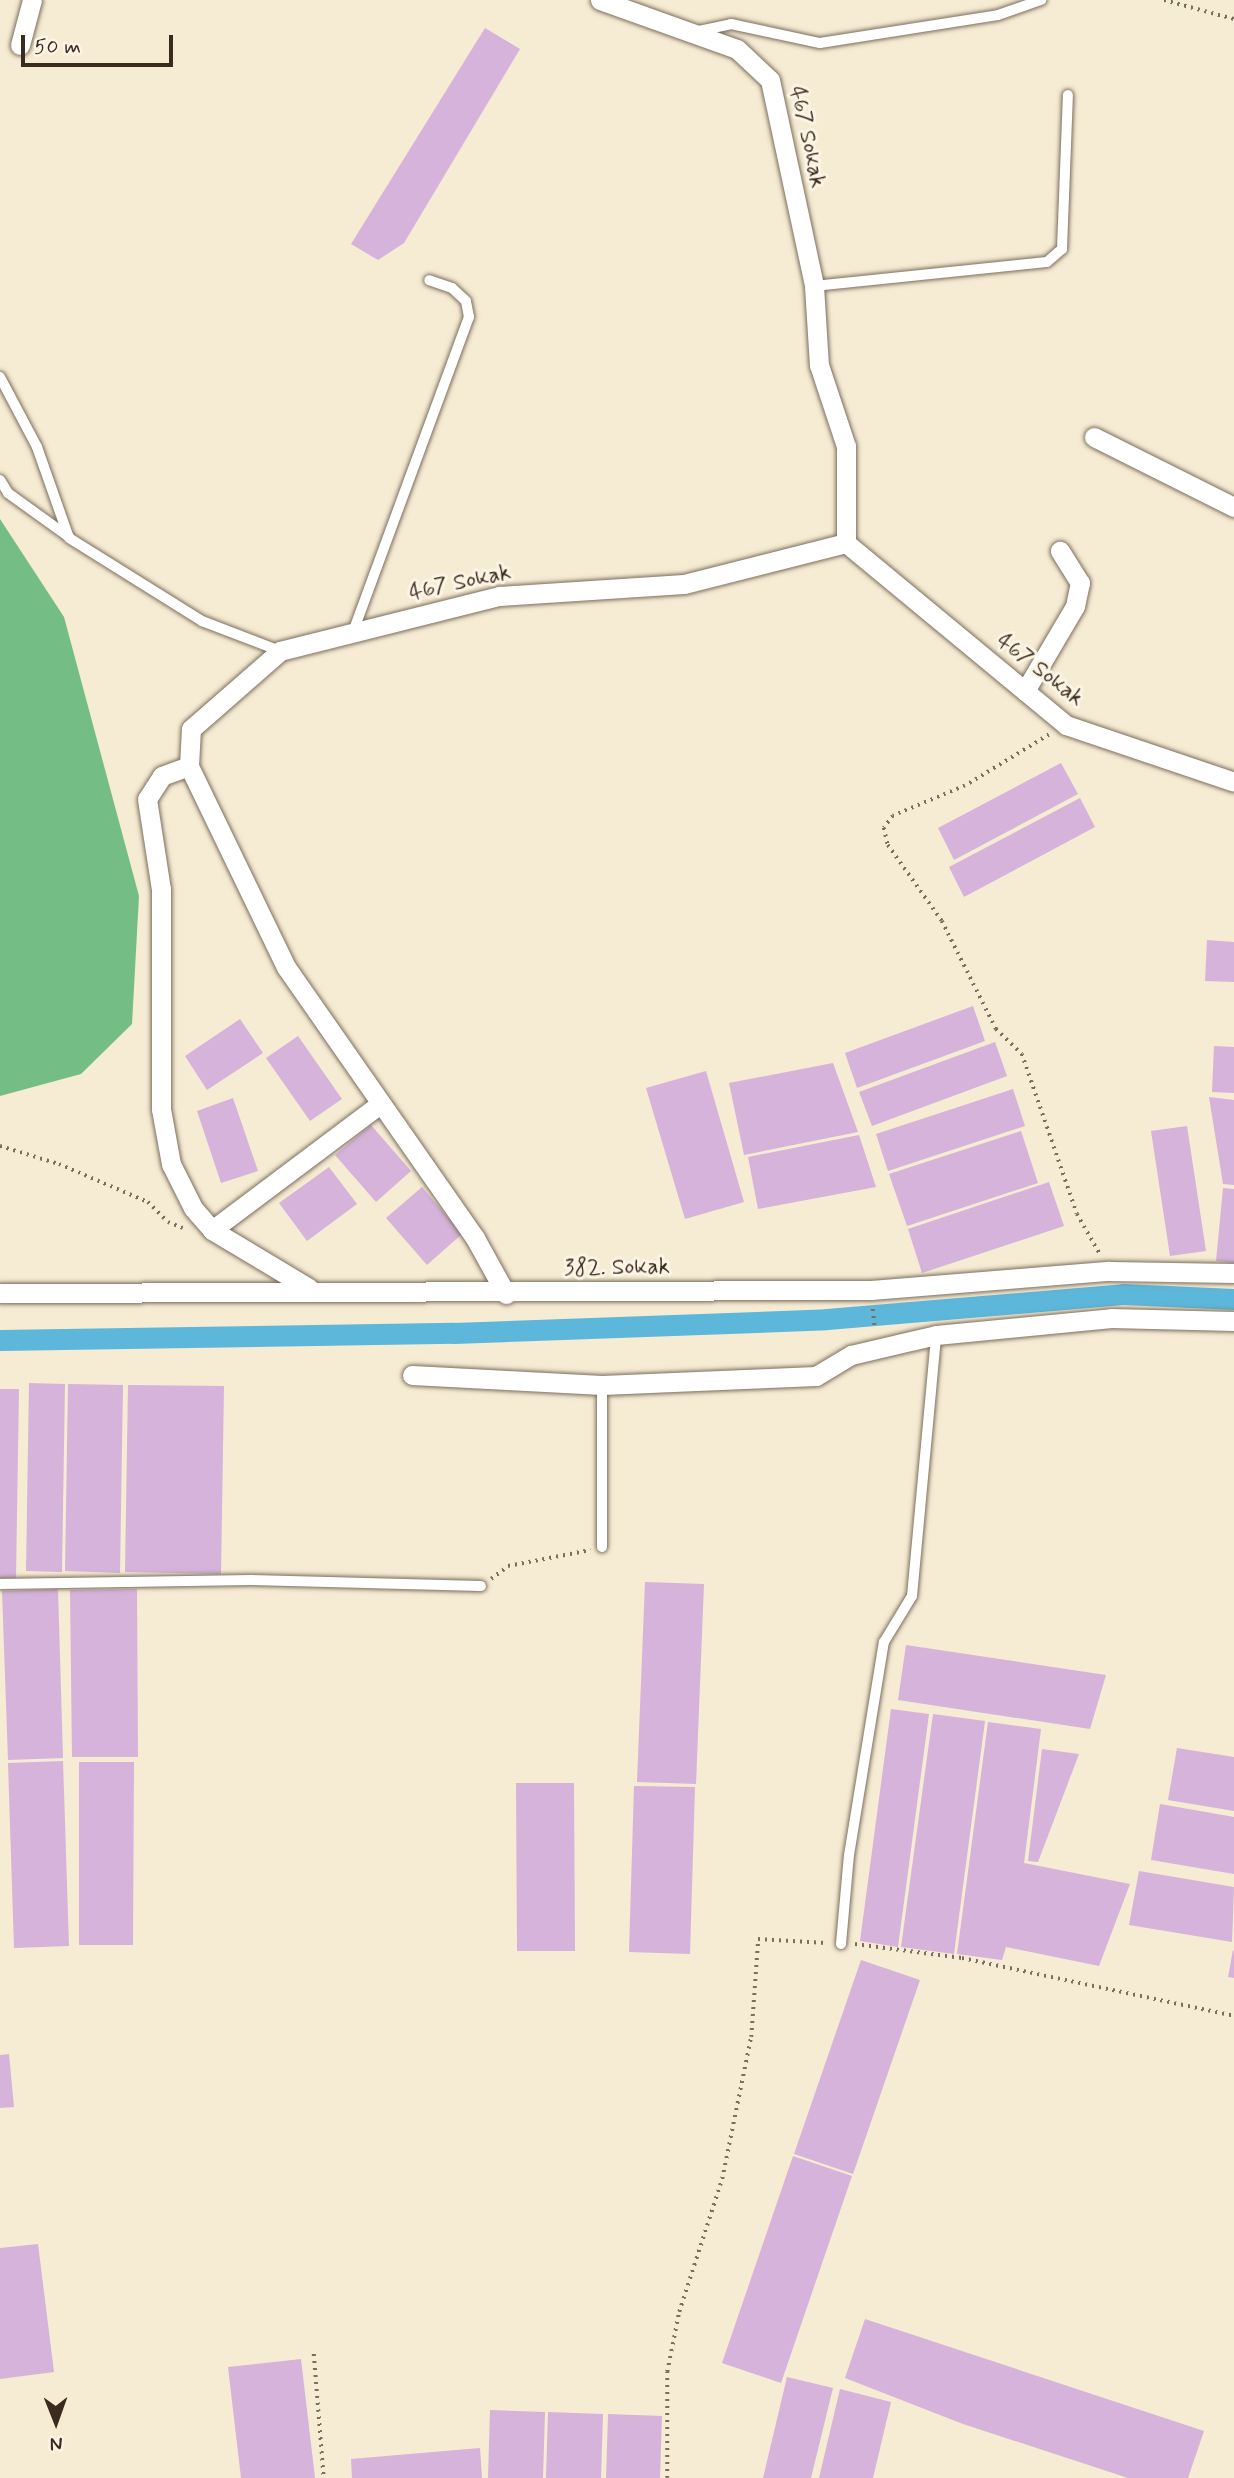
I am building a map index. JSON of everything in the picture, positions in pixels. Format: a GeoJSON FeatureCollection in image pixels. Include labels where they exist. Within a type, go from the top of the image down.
{"type":"FeatureCollection","features":[{"type":"Feature","properties":{"kind":"street"},"geometry":{"type":"LineString","coordinates":[[20,45],[32,0]]}},
{"type":"Feature","properties":{"kind":"street","name":"467 Sokak"},"geometry":{"type":"LineString","coordinates":[[600,0],[737,49],[770,80],[814,286],[819,366],[846,446],[846,543]]}},
{"type":"Feature","properties":{"kind":"street"},"geometry":{"type":"LineString","coordinates":[[1094,438],[1234,506]]}},
{"type":"Feature","properties":{"kind":"street","name":"467 Sokak"},"geometry":{"type":"LineString","coordinates":[[189,766],[191,729],[280,651],[499,596],[684,583],[846,543]]}},
{"type":"Feature","properties":{"kind":"street","name":"467 Sokak"},"geometry":{"type":"LineString","coordinates":[[846,543],[1066,724],[1234,782]]}},
{"type":"Feature","properties":{"kind":"street"},"geometry":{"type":"LineString","coordinates":[[1025,691],[1075,606],[1080,583],[1060,551]]}},
{"type":"Feature","properties":{"kind":"street"},"geometry":{"type":"LineString","coordinates":[[312,1290],[212,1230],[193,1208],[171,1164],[161,1109],[161,889],[147,799],[162,776],[189,766],[286,967],[475,1238],[506,1294]]}},
{"type":"Feature","properties":{"kind":"street"},"geometry":{"type":"LineString","coordinates":[[212,1230],[381,1103]]}},
{"type":"Feature","properties":{"kind":"street","name":"382. Sokak"},"geometry":{"type":"LineString","coordinates":[[0,1293],[312,1290],[506,1294],[908,1289],[1109,1271],[1234,1273]]}},
{"type":"Feature","properties":{"kind":"street"},"geometry":{"type":"LineString","coordinates":[[412,1375],[602,1385],[816,1376],[851,1355],[936,1335],[1111,1318],[1234,1321]]}},
{"type":"Feature","properties":{"kind":"lane"},"geometry":{"type":"LineString","coordinates":[[692,33],[732,24],[821,43],[998,15],[1041,0]]}},
{"type":"Feature","properties":{"kind":"lane"},"geometry":{"type":"LineString","coordinates":[[814,286],[1047,262],[1062,248],[1068,95]]}},
{"type":"Feature","properties":{"kind":"lane"},"geometry":{"type":"LineString","coordinates":[[353,633],[469,317],[466,301],[452,288],[429,280]]}},
{"type":"Feature","properties":{"kind":"lane"},"geometry":{"type":"LineString","coordinates":[[0,377],[37,447],[69,538]]}},
{"type":"Feature","properties":{"kind":"lane"},"geometry":{"type":"LineString","coordinates":[[0,480],[8,493],[69,538],[202,621],[280,651]]}},
{"type":"Feature","properties":{"kind":"lane"},"geometry":{"type":"LineString","coordinates":[[841,1944],[849,1855],[884,1642],[912,1596],[936,1335]]}},
{"type":"Feature","properties":{"kind":"lane"},"geometry":{"type":"LineString","coordinates":[[602,1385],[602,1547]]}},
{"type":"Feature","properties":{"kind":"lane"},"geometry":{"type":"LineString","coordinates":[[0,1584],[251,1580],[481,1586]]}},
{"type":"Feature","properties":{"kind":"path"},"geometry":{"type":"LineString","coordinates":[[1164,0],[1234,19]]}},
{"type":"Feature","properties":{"kind":"path"},"geometry":{"type":"LineString","coordinates":[[1066,724],[965,786],[893,816],[884,828],[888,845],[942,921],[996,1029],[1022,1054],[1077,1214],[1109,1271]]}},
{"type":"Feature","properties":{"kind":"path"},"geometry":{"type":"LineString","coordinates":[[0,1146],[59,1164],[148,1202],[168,1222],[187,1230],[212,1230]]}},
{"type":"Feature","properties":{"kind":"path"},"geometry":{"type":"LineString","coordinates":[[872,1297],[875,1333]]}},
{"type":"Feature","properties":{"kind":"path"},"geometry":{"type":"LineString","coordinates":[[481,1586],[508,1566],[602,1547]]}},
{"type":"Feature","properties":{"kind":"path"},"geometry":{"type":"LineString","coordinates":[[667,2478],[667,2372],[679,2312],[722,2179],[751,2037],[758,1939],[841,1944],[962,1958],[1234,2016]]}},
{"type":"Feature","properties":{"kind":"path"},"geometry":{"type":"LineString","coordinates":[[314,2354],[324,2478]]}},
{"type":"Feature","properties":{"kind":"green space"},"geometry":{"type":"Polygon","coordinates":[[[0,519],[64,617],[139,896],[132,1024],[81,1074],[0,1096],[0,519]]]}},
{"type":"Feature","properties":{"kind":"building"},"geometry":{"type":"Polygon","coordinates":[[[485,28],[520,49],[404,243],[378,260],[351,244],[485,28]]]}},
{"type":"Feature","properties":{"kind":"building"},"geometry":{"type":"Polygon","coordinates":[[[1061,763],[1078,794],[954,860],[938,828],[1061,763]]]}},
{"type":"Feature","properties":{"kind":"building"},"geometry":{"type":"Polygon","coordinates":[[[1080,798],[1095,827],[964,897],[949,867],[1080,798]]]}},
{"type":"Feature","properties":{"kind":"building"},"geometry":{"type":"Polygon","coordinates":[[[1207,940],[1234,942],[1234,982],[1205,981],[1207,940]]]}},
{"type":"Feature","properties":{"kind":"building"},"geometry":{"type":"Polygon","coordinates":[[[973,1006],[985,1041],[857,1088],[845,1053],[973,1006]]]}},
{"type":"Feature","properties":{"kind":"building"},"geometry":{"type":"Polygon","coordinates":[[[240,1019],[263,1053],[207,1090],[185,1056],[240,1019]]]}},
{"type":"Feature","properties":{"kind":"building"},"geometry":{"type":"Polygon","coordinates":[[[298,1036],[342,1099],[310,1121],[266,1058],[298,1036]]]}},
{"type":"Feature","properties":{"kind":"building"},"geometry":{"type":"Polygon","coordinates":[[[995,1042],[1007,1076],[872,1126],[859,1092],[995,1042]]]}},
{"type":"Feature","properties":{"kind":"building"},"geometry":{"type":"Polygon","coordinates":[[[1214,1046],[1234,1047],[1234,1093],[1212,1092],[1214,1046]]]}},
{"type":"Feature","properties":{"kind":"building"},"geometry":{"type":"Polygon","coordinates":[[[833,1063],[858,1132],[744,1155],[729,1083],[833,1063]]]}},
{"type":"Feature","properties":{"kind":"building"},"geometry":{"type":"Polygon","coordinates":[[[706,1071],[744,1202],[685,1219],[646,1088],[706,1071]]]}},
{"type":"Feature","properties":{"kind":"building"},"geometry":{"type":"Polygon","coordinates":[[[1013,1089],[1025,1126],[888,1171],[876,1134],[1013,1089]]]}},
{"type":"Feature","properties":{"kind":"building"},"geometry":{"type":"Polygon","coordinates":[[[1209,1097],[1234,1100],[1234,1185],[1223,1184],[1209,1097]]]}},
{"type":"Feature","properties":{"kind":"building"},"geometry":{"type":"Polygon","coordinates":[[[233,1098],[258,1171],[221,1183],[197,1111],[233,1098]]]}},
{"type":"Feature","properties":{"kind":"building"},"geometry":{"type":"Polygon","coordinates":[[[371,1125],[411,1171],[376,1202],[335,1155],[371,1125]]]}},
{"type":"Feature","properties":{"kind":"building"},"geometry":{"type":"Polygon","coordinates":[[[1187,1126],[1206,1251],[1170,1256],[1151,1131],[1187,1126]]]}},
{"type":"Feature","properties":{"kind":"building"},"geometry":{"type":"Polygon","coordinates":[[[1021,1131],[1038,1183],[907,1226],[889,1174],[1021,1131]]]}},
{"type":"Feature","properties":{"kind":"building"},"geometry":{"type":"Polygon","coordinates":[[[859,1135],[876,1187],[758,1209],[748,1157],[859,1135]]]}},
{"type":"Feature","properties":{"kind":"building"},"geometry":{"type":"Polygon","coordinates":[[[329,1167],[357,1204],[307,1241],[279,1203],[329,1167]]]}},
{"type":"Feature","properties":{"kind":"building"},"geometry":{"type":"Polygon","coordinates":[[[1049,1182],[1064,1226],[922,1273],[908,1229],[1049,1182]]]}},
{"type":"Feature","properties":{"kind":"building"},"geometry":{"type":"Polygon","coordinates":[[[422,1187],[462,1234],[427,1265],[386,1218],[422,1187]]]}},
{"type":"Feature","properties":{"kind":"building"},"geometry":{"type":"Polygon","coordinates":[[[1223,1188],[1234,1189],[1234,1263],[1216,1261],[1223,1188]]]}},
{"type":"Feature","properties":{"kind":"building"},"geometry":{"type":"Polygon","coordinates":[[[29,1383],[65,1384],[62,1572],[26,1571],[29,1383]]]}},
{"type":"Feature","properties":{"kind":"building"},"geometry":{"type":"Polygon","coordinates":[[[68,1384],[123,1385],[120,1573],[65,1571],[68,1384]]]}},
{"type":"Feature","properties":{"kind":"building"},"geometry":{"type":"Polygon","coordinates":[[[128,1385],[224,1386],[221,1574],[125,1572],[128,1385]]]}},
{"type":"Feature","properties":{"kind":"building"},"geometry":{"type":"Polygon","coordinates":[[[0,1389],[19,1389],[16,1578],[0,1578],[0,1389]]]}},
{"type":"Feature","properties":{"kind":"building"},"geometry":{"type":"Polygon","coordinates":[[[645,1582],[704,1584],[696,1784],[637,1782],[645,1582]]]}},
{"type":"Feature","properties":{"kind":"building"},"geometry":{"type":"Polygon","coordinates":[[[58,1589],[63,1758],[8,1760],[2,1591],[58,1589]]]}},
{"type":"Feature","properties":{"kind":"building"},"geometry":{"type":"Polygon","coordinates":[[[137,1589],[138,1757],[72,1757],[70,1590],[137,1589]]]}},
{"type":"Feature","properties":{"kind":"building"},"geometry":{"type":"Polygon","coordinates":[[[906,1645],[1106,1675],[1090,1729],[898,1700],[906,1645]]]}},
{"type":"Feature","properties":{"kind":"building"},"geometry":{"type":"Polygon","coordinates":[[[891,1709],[929,1714],[898,1947],[860,1941],[891,1709]]]}},
{"type":"Feature","properties":{"kind":"building"},"geometry":{"type":"Polygon","coordinates":[[[933,1714],[985,1721],[954,1954],[901,1947],[933,1714]]]}},
{"type":"Feature","properties":{"kind":"building"},"geometry":{"type":"Polygon","coordinates":[[[988,1722],[1041,1729],[1024,1863],[1130,1884],[1099,1966],[1006,1947],[1002,1960],[957,1954],[988,1722]]]}},
{"type":"Feature","properties":{"kind":"building"},"geometry":{"type":"Polygon","coordinates":[[[1177,1748],[1234,1757],[1234,1811],[1168,1800],[1177,1748]]]}},
{"type":"Feature","properties":{"kind":"building"},"geometry":{"type":"Polygon","coordinates":[[[1042,1749],[1079,1754],[1038,1862],[1028,1861],[1042,1749]]]}},
{"type":"Feature","properties":{"kind":"building"},"geometry":{"type":"Polygon","coordinates":[[[63,1761],[69,1946],[14,1948],[8,1763],[63,1761]]]}},
{"type":"Feature","properties":{"kind":"building"},"geometry":{"type":"Polygon","coordinates":[[[79,1762],[134,1762],[133,1945],[79,1945],[79,1762]]]}},
{"type":"Feature","properties":{"kind":"building"},"geometry":{"type":"Polygon","coordinates":[[[516,1783],[574,1783],[575,1951],[517,1951],[516,1783]]]}},
{"type":"Feature","properties":{"kind":"building"},"geometry":{"type":"Polygon","coordinates":[[[634,1786],[695,1787],[690,1954],[629,1952],[634,1786]]]}},
{"type":"Feature","properties":{"kind":"building"},"geometry":{"type":"Polygon","coordinates":[[[1160,1804],[1234,1817],[1234,1874],[1151,1860],[1160,1804]]]}},
{"type":"Feature","properties":{"kind":"building"},"geometry":{"type":"Polygon","coordinates":[[[1139,1871],[1234,1887],[1232,1942],[1129,1925],[1139,1871]]]}},
{"type":"Feature","properties":{"kind":"building"},"geometry":{"type":"Polygon","coordinates":[[[1234,1951],[1234,1978],[1228,1977],[1234,1951]]]}},
{"type":"Feature","properties":{"kind":"building"},"geometry":{"type":"Polygon","coordinates":[[[861,1960],[920,1980],[853,2174],[794,2154],[861,1960]]]}},
{"type":"Feature","properties":{"kind":"building"},"geometry":{"type":"Polygon","coordinates":[[[9,2054],[14,2107],[0,2108],[0,2055],[9,2054]]]}},
{"type":"Feature","properties":{"kind":"building"},"geometry":{"type":"Polygon","coordinates":[[[793,2156],[852,2176],[781,2383],[722,2363],[793,2156]]]}},
{"type":"Feature","properties":{"kind":"building"},"geometry":{"type":"Polygon","coordinates":[[[38,2244],[54,2372],[0,2379],[0,2248],[38,2244]]]}},
{"type":"Feature","properties":{"kind":"building"},"geometry":{"type":"Polygon","coordinates":[[[865,2319],[1204,2431],[1188,2478],[1128,2478],[963,2424],[845,2378],[865,2319]]]}},
{"type":"Feature","properties":{"kind":"building"},"geometry":{"type":"Polygon","coordinates":[[[301,2359],[315,2478],[241,2478],[228,2367],[301,2359]]]}},
{"type":"Feature","properties":{"kind":"building"},"geometry":{"type":"Polygon","coordinates":[[[787,2377],[833,2388],[811,2478],[763,2478],[787,2377]]]}},
{"type":"Feature","properties":{"kind":"building"},"geometry":{"type":"Polygon","coordinates":[[[840,2389],[891,2402],[873,2478],[819,2478],[840,2389]]]}},
{"type":"Feature","properties":{"kind":"building"},"geometry":{"type":"Polygon","coordinates":[[[490,2410],[545,2412],[543,2478],[488,2478],[490,2410]]]}},
{"type":"Feature","properties":{"kind":"building"},"geometry":{"type":"Polygon","coordinates":[[[548,2412],[603,2414],[601,2478],[546,2478],[548,2412]]]}},
{"type":"Feature","properties":{"kind":"building"},"geometry":{"type":"Polygon","coordinates":[[[608,2414],[662,2416],[660,2478],[606,2478],[608,2414]]]}},
{"type":"Feature","properties":{"kind":"building"},"geometry":{"type":"Polygon","coordinates":[[[480,2448],[482,2478],[352,2478],[351,2459],[480,2448]]]}},
{"type":"Feature","properties":{"kind":"waterway"},"geometry":{"type":"LineString","coordinates":[[0,1340],[454,1333],[827,1319],[1123,1294],[1234,1299]]}}]}
